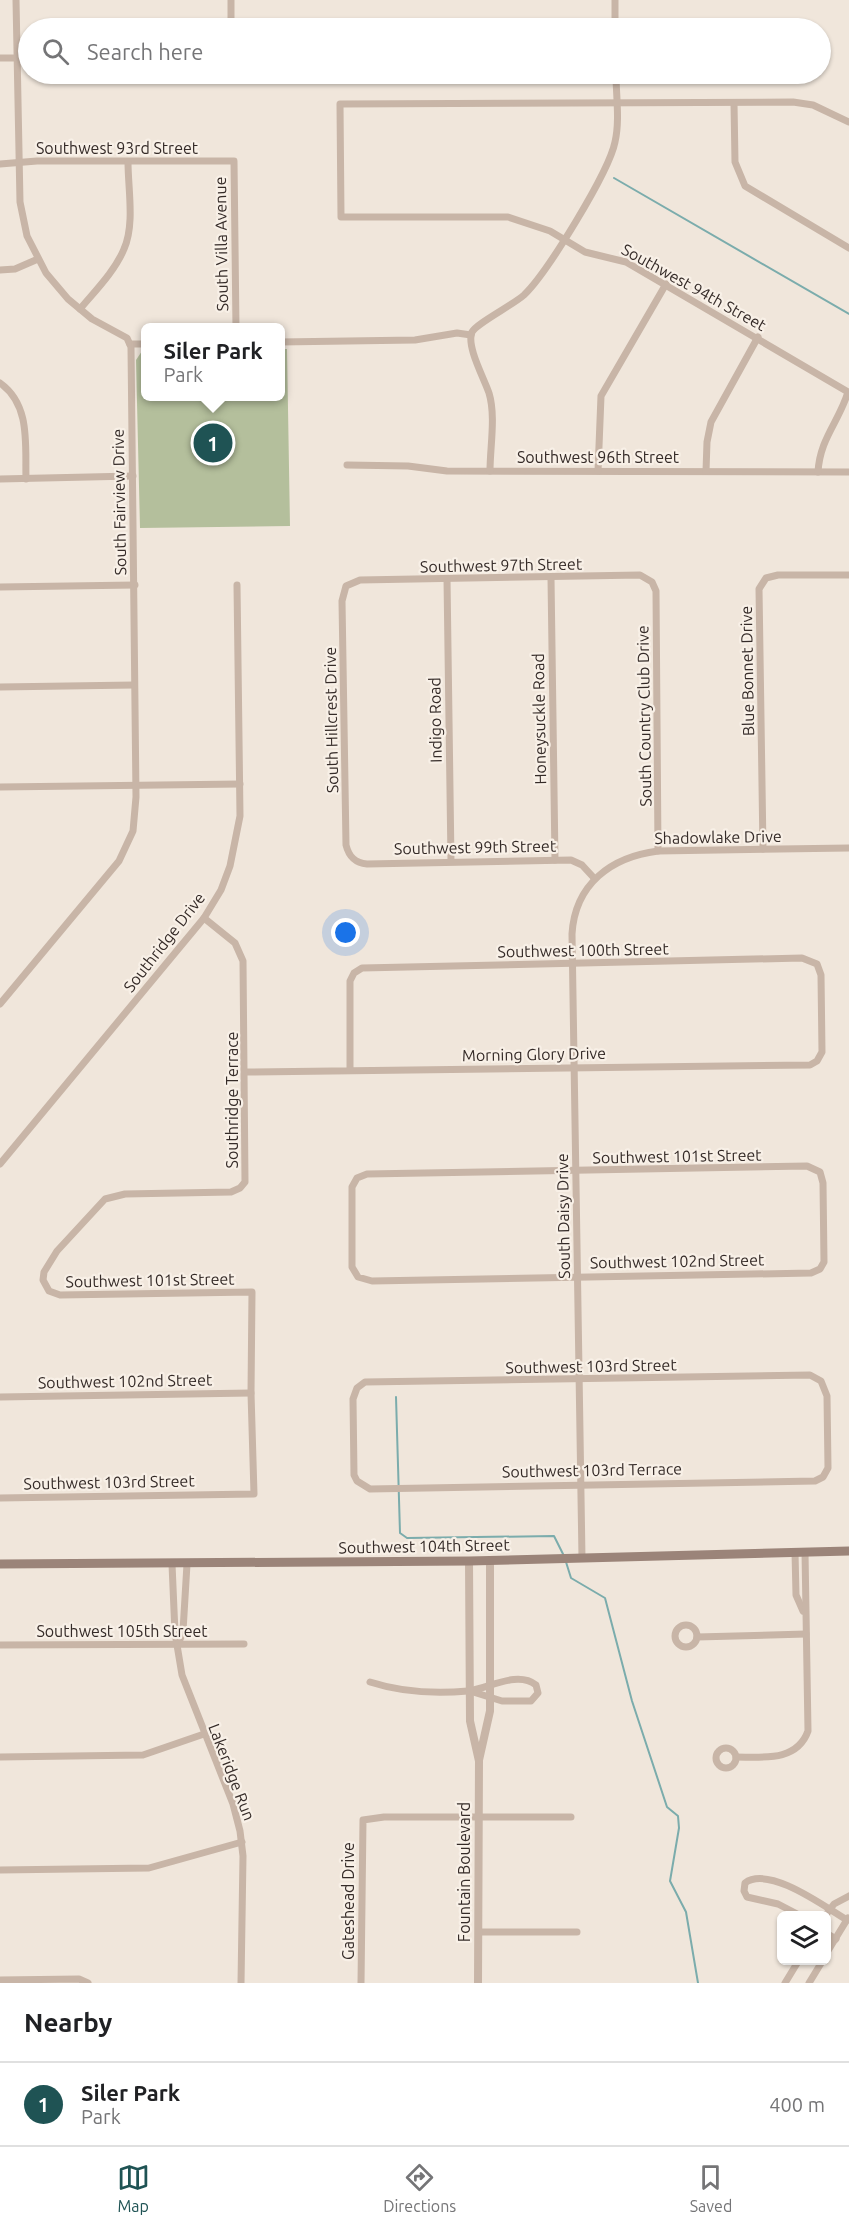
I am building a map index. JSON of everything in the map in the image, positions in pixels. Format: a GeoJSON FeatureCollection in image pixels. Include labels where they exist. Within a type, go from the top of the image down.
{"type":"FeatureCollection","features":[{"type":"Feature","properties":{"kind":"main road","name":"Southwest 104th Street"},"geometry":{"type":"LineString","coordinates":[[0,1564],[469,1561],[849,1551]]}},
{"type":"Feature","properties":{"kind":"street"},"geometry":{"type":"LineString","coordinates":[[16,0],[18,163],[22,216],[27,236],[53,283],[80,309],[127,338],[130,344],[141,344]]}},
{"type":"Feature","properties":{"kind":"street"},"geometry":{"type":"LineString","coordinates":[[231,0],[231,18]]}},
{"type":"Feature","properties":{"kind":"street"},"geometry":{"type":"LineString","coordinates":[[615,0],[615,18]]}},
{"type":"Feature","properties":{"kind":"street"},"geometry":{"type":"LineString","coordinates":[[0,58],[17,58]]}},
{"type":"Feature","properties":{"kind":"street"},"geometry":{"type":"LineString","coordinates":[[490,471],[490,397],[472,348],[471,335],[478,325],[501,313],[533,286],[563,239],[613,150],[616,135],[616,84]]}},
{"type":"Feature","properties":{"kind":"street"},"geometry":{"type":"LineString","coordinates":[[616,103],[813,105],[849,122]]}},
{"type":"Feature","properties":{"kind":"street","name":"Southwest 94th Street"},"geometry":{"type":"LineString","coordinates":[[616,103],[340,104],[342,217],[507,217],[534,224],[585,252],[620,259],[758,337],[848,392]]}},
{"type":"Feature","properties":{"kind":"street"},"geometry":{"type":"LineString","coordinates":[[735,103],[735,162],[745,186],[849,248]]}},
{"type":"Feature","properties":{"kind":"street","name":"Southwest 93rd Street"},"geometry":{"type":"LineString","coordinates":[[0,164],[234,161]]}},
{"type":"Feature","properties":{"kind":"street","name":"South Villa Avenue"},"geometry":{"type":"LineString","coordinates":[[234,161],[236,323]]}},
{"type":"Feature","properties":{"kind":"street"},"geometry":{"type":"LineString","coordinates":[[80,309],[115,264],[126,245],[129,232],[128,162]]}},
{"type":"Feature","properties":{"kind":"street"},"geometry":{"type":"LineString","coordinates":[[0,270],[15,269],[38,259]]}},
{"type":"Feature","properties":{"kind":"street"},"geometry":{"type":"LineString","coordinates":[[598,471],[601,396],[666,284]]}},
{"type":"Feature","properties":{"kind":"street"},"geometry":{"type":"LineString","coordinates":[[285,342],[415,340],[457,333],[471,335]]}},
{"type":"Feature","properties":{"kind":"street"},"geometry":{"type":"LineString","coordinates":[[706,471],[706,442],[711,422],[758,337]]}},
{"type":"Feature","properties":{"kind":"street","name":"South Fairview Drive"},"geometry":{"type":"LineString","coordinates":[[2,999],[124,854],[135,820],[135,585],[130,344]]}},
{"type":"Feature","properties":{"kind":"street"},"geometry":{"type":"LineString","coordinates":[[0,382],[15,398],[23,414],[26,479]]}},
{"type":"Feature","properties":{"kind":"street"},"geometry":{"type":"LineString","coordinates":[[818,472],[821,447],[843,408],[848,392]]}},
{"type":"Feature","properties":{"kind":"street","name":"Southwest 96th Street"},"geometry":{"type":"LineString","coordinates":[[347,465],[490,471],[849,472]]}},
{"type":"Feature","properties":{"kind":"street"},"geometry":{"type":"LineString","coordinates":[[0,479],[133,476]]}},
{"type":"Feature","properties":{"kind":"street","name":"Southwest 97th Street"},"geometry":{"type":"LineString","coordinates":[[348,584],[360,580],[640,575],[652,582]]}},
{"type":"Feature","properties":{"kind":"street","name":"Blue Bonnet Drive"},"geometry":{"type":"LineString","coordinates":[[764,849],[759,589],[766,578],[778,575],[849,575]]}},
{"type":"Feature","properties":{"kind":"street","name":"Honeysuckle Road"},"geometry":{"type":"LineString","coordinates":[[551,578],[555,860]]}},
{"type":"Feature","properties":{"kind":"street","name":"Indigo Road"},"geometry":{"type":"LineString","coordinates":[[447,579],[451,861]]}},
{"type":"Feature","properties":{"kind":"street","name":"South Country Club Drive"},"geometry":{"type":"LineString","coordinates":[[652,582],[656,591],[658,851]]}},
{"type":"Feature","properties":{"kind":"street","name":"South Hillcrest Drive"},"geometry":{"type":"LineString","coordinates":[[348,584],[342,601],[346,845],[351,857]]}},
{"type":"Feature","properties":{"kind":"street"},"geometry":{"type":"LineString","coordinates":[[0,587],[135,585]]}},
{"type":"Feature","properties":{"kind":"street","name":"Southridge Drive"},"geometry":{"type":"LineString","coordinates":[[0,1164],[204,918],[221,890],[230,866],[239,826],[237,585]]}},
{"type":"Feature","properties":{"kind":"street"},"geometry":{"type":"LineString","coordinates":[[0,687],[134,685]]}},
{"type":"Feature","properties":{"kind":"street"},"geometry":{"type":"LineString","coordinates":[[0,787],[240,783]]}},
{"type":"Feature","properties":{"kind":"street","name":"Shadowlake Drive"},"geometry":{"type":"LineString","coordinates":[[594,878],[631,856],[658,851],[849,848]]}},
{"type":"Feature","properties":{"kind":"street","name":"Southwest 99th Street"},"geometry":{"type":"LineString","coordinates":[[351,857],[357,862],[367,864],[575,861],[594,878]]}},
{"type":"Feature","properties":{"kind":"street","name":"South Daisy Drive"},"geometry":{"type":"LineString","coordinates":[[582,1558],[572,963],[574,915],[594,878]]}},
{"type":"Feature","properties":{"kind":"street","name":"Southridge Terrace"},"geometry":{"type":"LineString","coordinates":[[49,1291],[43,1280],[49,1264],[105,1199],[124,1194],[231,1192],[243,1185],[247,1174],[245,975],[241,954],[225,933],[204,918]]}},
{"type":"Feature","properties":{"kind":"street","name":"Southwest 100th Street"},"geometry":{"type":"LineString","coordinates":[[350,1070],[350,981],[354,973],[362,968],[572,963],[802,958],[814,962],[821,975],[822,1048],[819,1059]]}},
{"type":"Feature","properties":{"kind":"street","name":"Morning Glory Drive"},"geometry":{"type":"LineString","coordinates":[[246,1072],[804,1066],[819,1059]]}},
{"type":"Feature","properties":{"kind":"street","name":"Southwest 101st Street"},"geometry":{"type":"LineString","coordinates":[[356,1275],[351,1260],[351,1195],[354,1181],[371,1173],[576,1172],[807,1166],[820,1172],[824,1183],[825,1258],[820,1269]]}},
{"type":"Feature","properties":{"kind":"street","name":"Southwest 102nd Street"},"geometry":{"type":"LineString","coordinates":[[356,1275],[372,1281],[806,1274],[820,1269]]}},
{"type":"Feature","properties":{"kind":"street","name":"Southwest 101st Street"},"geometry":{"type":"LineString","coordinates":[[49,1291],[60,1295],[252,1292],[251,1393]]}},
{"type":"Feature","properties":{"kind":"street","name":"Southwest 103rd Street"},"geometry":{"type":"LineString","coordinates":[[360,1484],[354,1475],[353,1399],[360,1385],[371,1381],[579,1380],[810,1375],[821,1381],[827,1396],[828,1466],[823,1477]]}},
{"type":"Feature","properties":{"kind":"street","name":"Southwest 102nd Street"},"geometry":{"type":"LineString","coordinates":[[0,1397],[251,1393]]}},
{"type":"Feature","properties":{"kind":"street","name":"Southwest 103rd Street"},"geometry":{"type":"LineString","coordinates":[[0,1498],[254,1494],[251,1393]]}},
{"type":"Feature","properties":{"kind":"street","name":"Southwest 103rd Terrace"},"geometry":{"type":"LineString","coordinates":[[360,1484],[370,1489],[402,1486],[809,1482],[823,1477]]}},
{"type":"Feature","properties":{"kind":"street"},"geometry":{"type":"LineString","coordinates":[[795,1552],[796,1595],[804,1615]]}},
{"type":"Feature","properties":{"kind":"street"},"geometry":{"type":"LineString","coordinates":[[736,1757],[780,1756],[798,1747],[806,1737],[809,1715],[804,1615],[805,1552]]}},
{"type":"Feature","properties":{"kind":"street","name":"Fountain Boulevard"},"geometry":{"type":"LineString","coordinates":[[478,1761],[490,1723],[490,1560]]}},
{"type":"Feature","properties":{"kind":"street","name":"Fountain Boulevard"},"geometry":{"type":"LineString","coordinates":[[469,1561],[470,1721],[478,1761],[478,1983]]}},
{"type":"Feature","properties":{"kind":"street","name":"Lakeridge Run"},"geometry":{"type":"LineString","coordinates":[[172,1564],[175,1633],[182,1675],[233,1804],[242,1842],[241,1983]]}},
{"type":"Feature","properties":{"kind":"street","name":"Lakeridge Run"},"geometry":{"type":"LineString","coordinates":[[178,1645],[183,1631],[187,1564]]}},
{"type":"Feature","properties":{"kind":"street"},"geometry":{"type":"LineString","coordinates":[[697,1637],[806,1634]]}},
{"type":"Feature","properties":{"kind":"street","name":"Southwest 105th Street"},"geometry":{"type":"LineString","coordinates":[[0,1645],[244,1644]]}},
{"type":"Feature","properties":{"kind":"street"},"geometry":{"type":"LineString","coordinates":[[370,1682],[398,1691],[470,1691],[504,1681],[530,1681],[536,1685],[538,1693],[535,1699],[526,1702],[490,1698],[470,1691]]}},
{"type":"Feature","properties":{"kind":"street"},"geometry":{"type":"LineString","coordinates":[[0,1756],[143,1755],[204,1734]]}},
{"type":"Feature","properties":{"kind":"street"},"geometry":{"type":"LineString","coordinates":[[479,1816],[571,1817]]}},
{"type":"Feature","properties":{"kind":"street","name":"Gateshead Drive"},"geometry":{"type":"LineString","coordinates":[[361,1983],[363,1820],[384,1817],[479,1816]]}},
{"type":"Feature","properties":{"kind":"street"},"geometry":{"type":"LineString","coordinates":[[0,1870],[149,1868],[242,1842]]}},
{"type":"Feature","properties":{"kind":"street"},"geometry":{"type":"LineString","coordinates":[[791,1911],[778,1904],[747,1897],[744,1891],[745,1884],[759,1879],[783,1884],[825,1911]]}},
{"type":"Feature","properties":{"kind":"street"},"geometry":{"type":"LineString","coordinates":[[828,1911],[849,1896]]}},
{"type":"Feature","properties":{"kind":"street"},"geometry":{"type":"LineString","coordinates":[[831,1913],[848,1918],[831,1946]]}},
{"type":"Feature","properties":{"kind":"street"},"geometry":{"type":"LineString","coordinates":[[479,1932],[578,1932]]}},
{"type":"Feature","properties":{"kind":"street"},"geometry":{"type":"LineString","coordinates":[[831,1936],[836,1939]]}},
{"type":"Feature","properties":{"kind":"street"},"geometry":{"type":"LineString","coordinates":[[785,1983],[795,1965]]}},
{"type":"Feature","properties":{"kind":"street"},"geometry":{"type":"LineString","coordinates":[[809,1983],[820,1965]]}},
{"type":"Feature","properties":{"kind":"street"},"geometry":{"type":"LineString","coordinates":[[0,1980],[79,1979],[88,1983]]}},
{"type":"Feature","properties":{"kind":"green space"},"geometry":{"type":"Polygon","coordinates":[[[285,349],[287,349],[290,526],[140,528],[136,360],[141,352],[141,401],[285,401],[285,349]]]}},
{"type":"Feature","properties":{"kind":"waterway"},"geometry":{"type":"LineString","coordinates":[[614,178],[849,314]]}},
{"type":"Feature","properties":{"kind":"waterway"},"geometry":{"type":"LineString","coordinates":[[396,1397],[400,1533],[407,1538],[554,1536],[564,1556]]}},
{"type":"Feature","properties":{"kind":"waterway"},"geometry":{"type":"LineString","coordinates":[[566,1562],[571,1578],[605,1598],[632,1701],[667,1807],[678,1816],[679,1828],[670,1881],[686,1912],[698,1983]]}},
{"type":"Feature","properties":{"kind":"place","name":"Siler Park"},"geometry":{"type":"Point","coordinates":[213,443]}}]}
